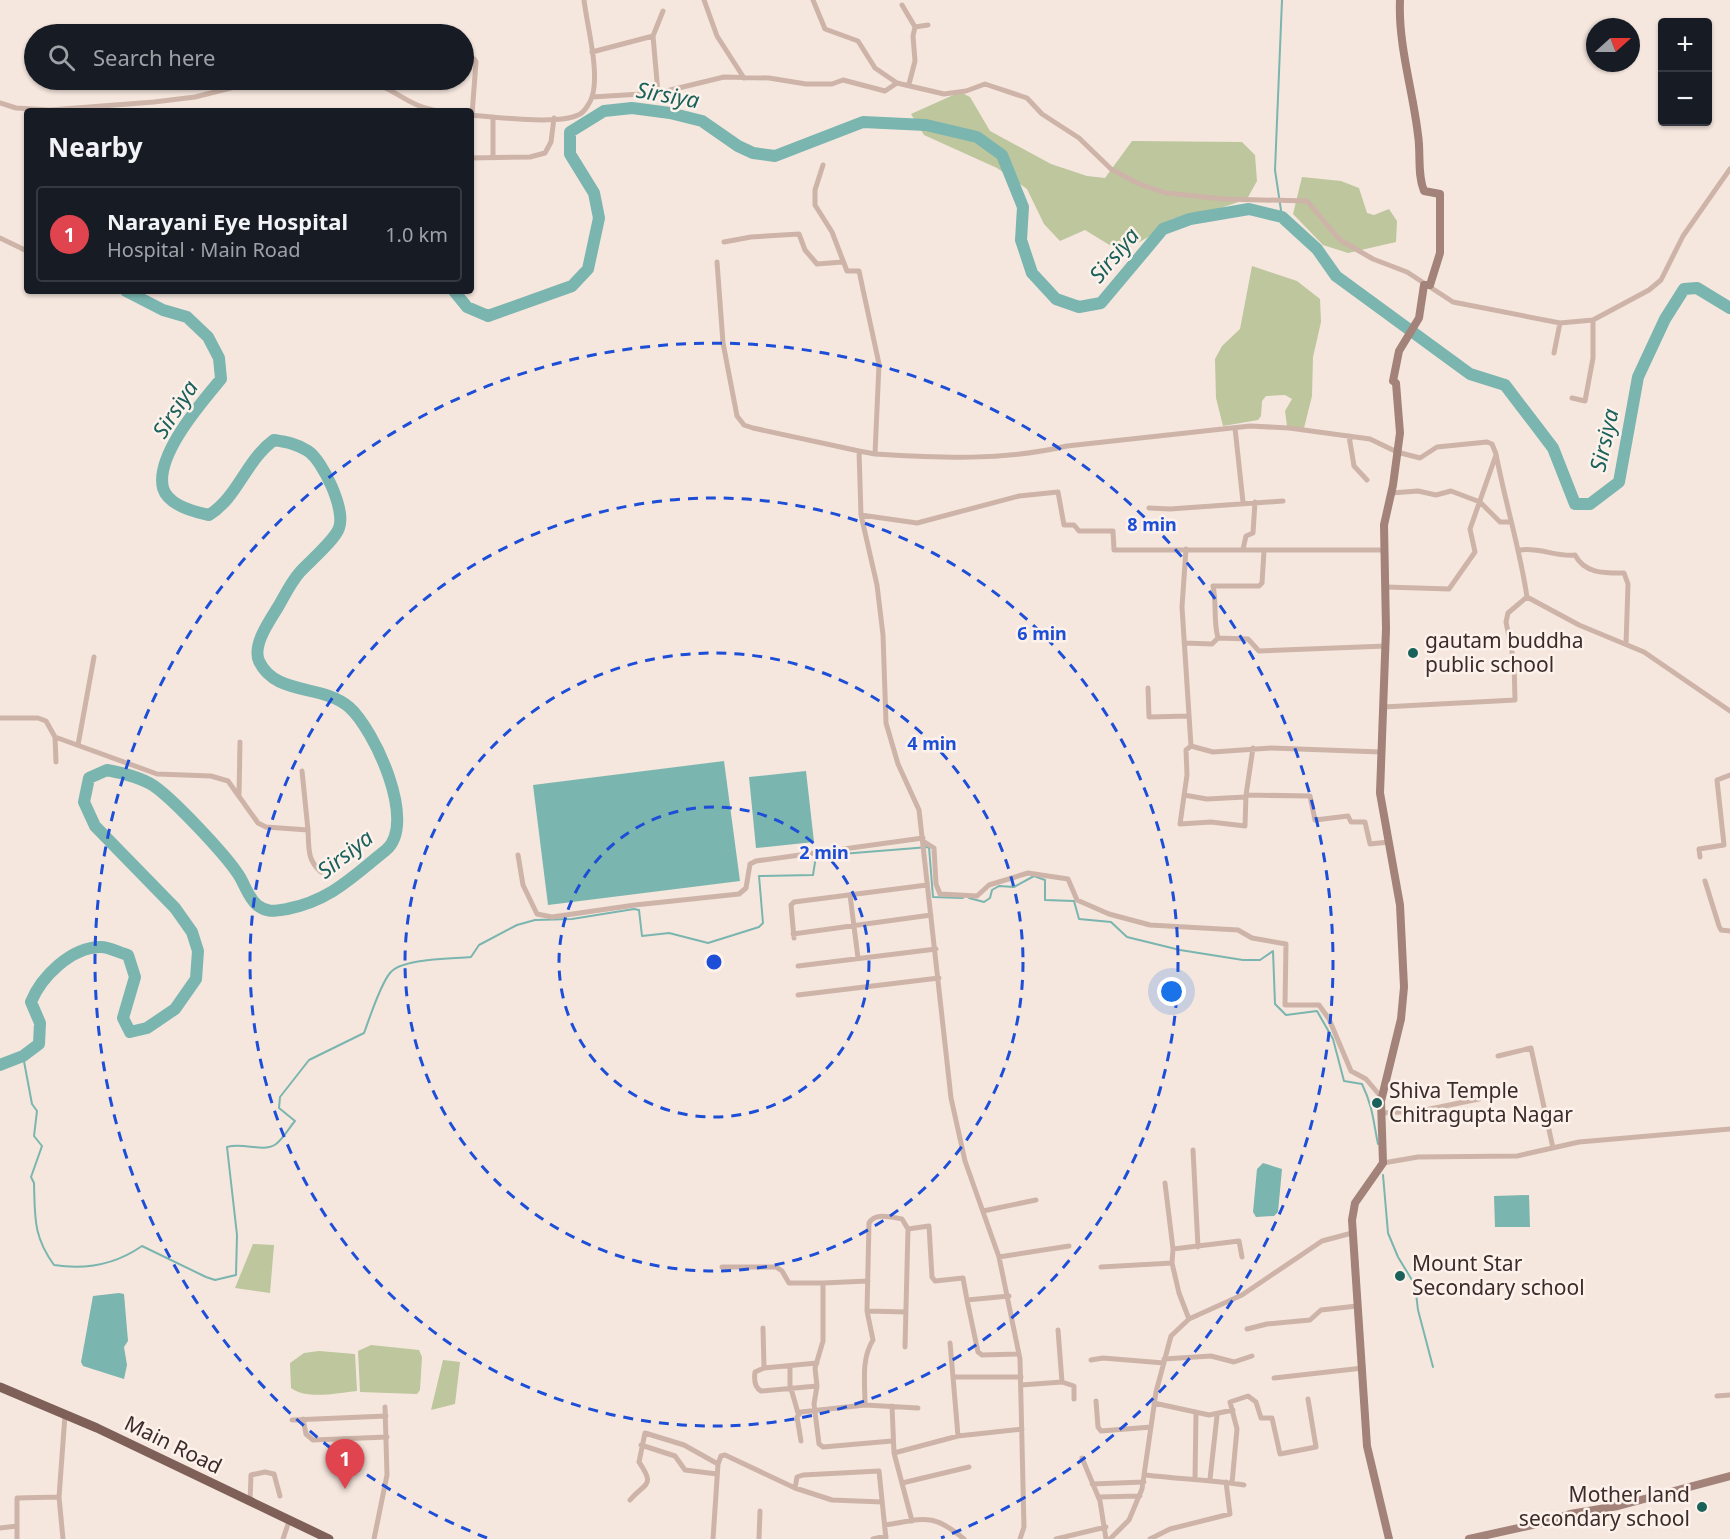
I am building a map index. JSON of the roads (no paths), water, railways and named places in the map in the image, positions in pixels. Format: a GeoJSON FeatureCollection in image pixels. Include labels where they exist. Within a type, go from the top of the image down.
{"type":"FeatureCollection","features":[{"type":"Feature","properties":{"kind":"main road","name":"Main Road"},"geometry":{"type":"LineString","coordinates":[[0,1387],[97,1428],[328,1539]]}},
{"type":"Feature","properties":{"kind":"street"},"geometry":{"type":"LineString","coordinates":[[474,115],[554,118],[578,115],[592,97],[592,52],[584,0]]}},
{"type":"Feature","properties":{"kind":"street"},"geometry":{"type":"LineString","coordinates":[[704,0],[717,36],[744,78]]}},
{"type":"Feature","properties":{"kind":"street"},"geometry":{"type":"LineString","coordinates":[[813,0],[825,29],[858,41],[875,68],[897,83],[944,94],[966,91],[985,84],[1027,98],[1042,114],[1079,138],[1111,169],[1139,184],[1166,193],[1307,201],[1340,240],[1373,259],[1392,264],[1424,285],[1464,306],[1560,323],[1593,320],[1649,290],[1661,280],[1683,236],[1730,169]]}},
{"type":"Feature","properties":{"kind":"street"},"geometry":{"type":"LineString","coordinates":[[1400,0],[1401,28],[1419,136],[1421,184],[1424,191],[1440,194],[1440,252],[1431,285],[1424,285]]}},
{"type":"Feature","properties":{"kind":"street"},"geometry":{"type":"LineString","coordinates":[[902,5],[915,27],[913,36],[915,61],[909,84]]}},
{"type":"Feature","properties":{"kind":"street"},"geometry":{"type":"LineString","coordinates":[[658,93],[653,36],[663,11]]}},
{"type":"Feature","properties":{"kind":"street"},"geometry":{"type":"LineString","coordinates":[[915,27],[928,25]]}},
{"type":"Feature","properties":{"kind":"street"},"geometry":{"type":"LineString","coordinates":[[592,52],[653,36]]}},
{"type":"Feature","properties":{"kind":"street"},"geometry":{"type":"LineString","coordinates":[[474,59],[476,62],[474,88]]}},
{"type":"Feature","properties":{"kind":"street"},"geometry":{"type":"LineString","coordinates":[[592,97],[658,93],[724,77],[769,78],[806,84],[832,84],[843,80],[885,91],[897,83]]}},
{"type":"Feature","properties":{"kind":"street"},"geometry":{"type":"LineString","coordinates":[[76,108],[195,97],[223,90]]}},
{"type":"Feature","properties":{"kind":"street"},"geometry":{"type":"LineString","coordinates":[[392,90],[405,102],[428,108]]}},
{"type":"Feature","properties":{"kind":"street"},"geometry":{"type":"LineString","coordinates":[[473,108],[474,90]]}},
{"type":"Feature","properties":{"kind":"street"},"geometry":{"type":"LineString","coordinates":[[0,103],[24,108]]}},
{"type":"Feature","properties":{"kind":"street"},"geometry":{"type":"LineString","coordinates":[[493,117],[493,158]]}},
{"type":"Feature","properties":{"kind":"street"},"geometry":{"type":"LineString","coordinates":[[474,158],[530,157],[545,153],[549,149],[554,118]]}},
{"type":"Feature","properties":{"kind":"street"},"geometry":{"type":"LineString","coordinates":[[823,165],[815,190],[814,205],[832,232],[847,271],[858,271],[879,364],[875,454]]}},
{"type":"Feature","properties":{"kind":"street"},"geometry":{"type":"LineString","coordinates":[[724,242],[751,237],[799,234],[805,250],[818,264],[843,262]]}},
{"type":"Feature","properties":{"kind":"street"},"geometry":{"type":"LineString","coordinates":[[0,238],[24,250]]}},
{"type":"Feature","properties":{"kind":"street"},"geometry":{"type":"LineString","coordinates":[[717,262],[723,343],[736,416],[744,425],[875,454],[983,459],[1067,446],[1235,428],[1289,428],[1370,439],[1397,452],[1420,458],[1437,447],[1487,442],[1492,444],[1496,454],[1510,522],[1520,550],[1527,597]]}},
{"type":"Feature","properties":{"kind":"street"},"geometry":{"type":"LineString","coordinates":[[1389,1539],[1367,1446],[1352,1233],[1355,1203],[1383,1163],[1382,1098],[1401,1019],[1404,987],[1403,932],[1380,793],[1386,646],[1384,525],[1391,493],[1400,417],[1396,383],[1393,381],[1399,351],[1419,318],[1424,285]]}},
{"type":"Feature","properties":{"kind":"street"},"geometry":{"type":"LineString","coordinates":[[1572,398],[1585,401],[1593,358],[1593,320]]}},
{"type":"Feature","properties":{"kind":"street"},"geometry":{"type":"LineString","coordinates":[[1554,353],[1560,323]]}},
{"type":"Feature","properties":{"kind":"street"},"geometry":{"type":"LineString","coordinates":[[1235,428],[1243,502]]}},
{"type":"Feature","properties":{"kind":"street"},"geometry":{"type":"LineString","coordinates":[[1349,436],[1354,466],[1367,480]]}},
{"type":"Feature","properties":{"kind":"street"},"geometry":{"type":"LineString","coordinates":[[859,451],[861,515],[877,585],[883,635],[886,723],[898,764],[919,810],[939,978],[945,1063],[951,1098],[965,1161],[999,1257],[1009,1296],[1019,1354],[1024,1527],[1020,1539]]}},
{"type":"Feature","properties":{"kind":"street"},"geometry":{"type":"LineString","coordinates":[[1386,587],[1449,589],[1475,552],[1470,529],[1496,454]]}},
{"type":"Feature","properties":{"kind":"street"},"geometry":{"type":"LineString","coordinates":[[1391,493],[1418,491],[1436,495],[1451,491],[1480,502],[1500,522],[1510,522]]}},
{"type":"Feature","properties":{"kind":"street"},"geometry":{"type":"LineString","coordinates":[[861,515],[917,523],[1019,496],[1058,492],[1064,525],[1074,525],[1080,531],[1085,532],[1113,531],[1114,550],[1385,550]]}},
{"type":"Feature","properties":{"kind":"street"},"geometry":{"type":"LineString","coordinates":[[1149,508],[1170,509],[1243,502],[1283,501]]}},
{"type":"Feature","properties":{"kind":"street"},"geometry":{"type":"LineString","coordinates":[[1243,549],[1246,536],[1253,533],[1255,502]]}},
{"type":"Feature","properties":{"kind":"street"},"geometry":{"type":"LineString","coordinates":[[1520,550],[1532,548],[1557,556],[1575,555],[1580,565],[1600,573],[1624,573],[1628,584],[1626,644]]}},
{"type":"Feature","properties":{"kind":"street"},"geometry":{"type":"LineString","coordinates":[[1186,549],[1182,607],[1191,746]]}},
{"type":"Feature","properties":{"kind":"street"},"geometry":{"type":"LineString","coordinates":[[1218,638],[1213,622],[1216,600],[1213,586],[1259,586],[1262,583],[1264,551]]}},
{"type":"Feature","properties":{"kind":"street"},"geometry":{"type":"LineString","coordinates":[[1527,597],[1579,625],[1644,652],[1730,711]]}},
{"type":"Feature","properties":{"kind":"street"},"geometry":{"type":"LineString","coordinates":[[1383,707],[1515,700],[1514,662],[1506,622],[1508,613],[1527,597]]}},
{"type":"Feature","properties":{"kind":"street"},"geometry":{"type":"LineString","coordinates":[[1184,644],[1212,644],[1218,638],[1248,639],[1259,651],[1386,646]]}},
{"type":"Feature","properties":{"kind":"street"},"geometry":{"type":"LineString","coordinates":[[78,745],[94,657]]}},
{"type":"Feature","properties":{"kind":"street"},"geometry":{"type":"LineString","coordinates":[[1148,688],[1149,717],[1190,716]]}},
{"type":"Feature","properties":{"kind":"street"},"geometry":{"type":"LineString","coordinates":[[0,718],[43,719],[55,737],[56,762]]}},
{"type":"Feature","properties":{"kind":"street"},"geometry":{"type":"LineString","coordinates":[[55,737],[157,774],[211,776],[228,781],[258,823],[266,827],[308,830]]}},
{"type":"Feature","properties":{"kind":"street"},"geometry":{"type":"LineString","coordinates":[[239,797],[240,742]]}},
{"type":"Feature","properties":{"kind":"street"},"geometry":{"type":"LineString","coordinates":[[1191,746],[1213,752],[1253,748],[1381,752]]}},
{"type":"Feature","properties":{"kind":"street"},"geometry":{"type":"LineString","coordinates":[[1191,746],[1186,750],[1187,775],[1180,824],[1211,822],[1245,826],[1245,796],[1253,748]]}},
{"type":"Feature","properties":{"kind":"street"},"geometry":{"type":"LineString","coordinates":[[302,771],[309,857],[321,872]]}},
{"type":"Feature","properties":{"kind":"street"},"geometry":{"type":"LineString","coordinates":[[1700,857],[1699,849],[1724,845],[1717,780],[1730,775]]}},
{"type":"Feature","properties":{"kind":"street"},"geometry":{"type":"LineString","coordinates":[[1184,795],[1207,799],[1245,796],[1310,796],[1315,820],[1348,816],[1351,822],[1365,822],[1370,844],[1389,842]]}},
{"type":"Feature","properties":{"kind":"street"},"geometry":{"type":"LineString","coordinates":[[518,855],[527,898],[537,914],[552,917],[739,894],[746,888],[750,864],[756,861],[923,841],[934,848],[936,889],[940,894],[977,896],[994,883],[1034,873],[1052,879],[1068,879],[1077,900],[1109,914],[1150,925],[1238,930],[1251,938],[1286,944],[1285,1005],[1319,1005],[1329,1019],[1351,1071],[1366,1079],[1382,1098]]}},
{"type":"Feature","properties":{"kind":"street"},"geometry":{"type":"LineString","coordinates":[[1705,880],[1719,926],[1721,930],[1730,931]]}},
{"type":"Feature","properties":{"kind":"street"},"geometry":{"type":"LineString","coordinates":[[927,885],[794,902],[790,912],[794,936],[931,915]]}},
{"type":"Feature","properties":{"kind":"street"},"geometry":{"type":"LineString","coordinates":[[850,895],[858,958]]}},
{"type":"Feature","properties":{"kind":"street"},"geometry":{"type":"LineString","coordinates":[[798,966],[936,949]]}},
{"type":"Feature","properties":{"kind":"street"},"geometry":{"type":"LineString","coordinates":[[798,995],[939,978]]}},
{"type":"Feature","properties":{"kind":"street"},"geometry":{"type":"LineString","coordinates":[[1497,1056],[1531,1048],[1553,1148]]}},
{"type":"Feature","properties":{"kind":"street"},"geometry":{"type":"LineString","coordinates":[[1381,1113],[1420,1111],[1479,1099]]}},
{"type":"Feature","properties":{"kind":"street"},"geometry":{"type":"LineString","coordinates":[[1383,1163],[1418,1157],[1517,1156],[1612,1138],[1730,1129]]}},
{"type":"Feature","properties":{"kind":"street"},"geometry":{"type":"LineString","coordinates":[[1193,1150],[1198,1247]]}},
{"type":"Feature","properties":{"kind":"street"},"geometry":{"type":"LineString","coordinates":[[1165,1183],[1173,1249],[1172,1263],[1179,1293],[1189,1319]]}},
{"type":"Feature","properties":{"kind":"street"},"geometry":{"type":"LineString","coordinates":[[983,1211],[1036,1200]]}},
{"type":"Feature","properties":{"kind":"street"},"geometry":{"type":"LineString","coordinates":[[865,1405],[865,1360],[873,1341],[867,1311],[869,1223],[876,1216],[902,1219],[908,1229],[905,1347]]}},
{"type":"Feature","properties":{"kind":"street"},"geometry":{"type":"LineString","coordinates":[[908,1229],[930,1226],[934,1281],[963,1278],[978,1352],[982,1355],[1019,1354]]}},
{"type":"Feature","properties":{"kind":"street"},"geometry":{"type":"LineString","coordinates":[[1108,1539],[1129,1520],[1140,1496],[1146,1475],[1154,1403],[1171,1336],[1189,1319],[1242,1295],[1322,1241],[1352,1233]]}},
{"type":"Feature","properties":{"kind":"street"},"geometry":{"type":"LineString","coordinates":[[1173,1249],[1239,1241],[1242,1257]]}},
{"type":"Feature","properties":{"kind":"street"},"geometry":{"type":"LineString","coordinates":[[999,1257],[1069,1246]]}},
{"type":"Feature","properties":{"kind":"street"},"geometry":{"type":"LineString","coordinates":[[1101,1267],[1172,1263]]}},
{"type":"Feature","properties":{"kind":"street"},"geometry":{"type":"LineString","coordinates":[[722,1267],[776,1268],[782,1271],[789,1283],[868,1281]]}},
{"type":"Feature","properties":{"kind":"street"},"geometry":{"type":"LineString","coordinates":[[823,1283],[823,1341],[815,1374],[817,1386],[814,1404],[818,1437],[823,1448],[892,1441]]}},
{"type":"Feature","properties":{"kind":"street"},"geometry":{"type":"LineString","coordinates":[[967,1300],[1009,1296]]}},
{"type":"Feature","properties":{"kind":"street"},"geometry":{"type":"LineString","coordinates":[[1247,1329],[1267,1323],[1310,1320],[1321,1310],[1357,1306]]}},
{"type":"Feature","properties":{"kind":"street"},"geometry":{"type":"LineString","coordinates":[[867,1311],[906,1312]]}},
{"type":"Feature","properties":{"kind":"street"},"geometry":{"type":"LineString","coordinates":[[763,1328],[764,1368]]}},
{"type":"Feature","properties":{"kind":"street"},"geometry":{"type":"LineString","coordinates":[[1058,1330],[1062,1382]]}},
{"type":"Feature","properties":{"kind":"street"},"geometry":{"type":"LineString","coordinates":[[950,1343],[958,1436]]}},
{"type":"Feature","properties":{"kind":"street"},"geometry":{"type":"LineString","coordinates":[[1091,1360],[1103,1358],[1164,1361],[1211,1356],[1234,1362],[1252,1356]]}},
{"type":"Feature","properties":{"kind":"street"},"geometry":{"type":"LineString","coordinates":[[817,1363],[764,1368],[755,1372],[757,1389],[766,1391],[817,1386]]}},
{"type":"Feature","properties":{"kind":"street"},"geometry":{"type":"LineString","coordinates":[[790,1366],[791,1389],[798,1413],[801,1441]]}},
{"type":"Feature","properties":{"kind":"street"},"geometry":{"type":"LineString","coordinates":[[1274,1378],[1363,1368]]}},
{"type":"Feature","properties":{"kind":"street"},"geometry":{"type":"LineString","coordinates":[[952,1377],[1021,1377]]}},
{"type":"Feature","properties":{"kind":"street"},"geometry":{"type":"LineString","coordinates":[[1021,1385],[1062,1382],[1074,1386],[1074,1399]]}},
{"type":"Feature","properties":{"kind":"street"},"geometry":{"type":"LineString","coordinates":[[1717,1396],[1730,1395]]}},
{"type":"Feature","properties":{"kind":"street"},"geometry":{"type":"LineString","coordinates":[[1150,1539],[1170,1529],[1230,1514],[1229,1483],[1237,1429],[1230,1402],[1248,1396],[1256,1402],[1261,1418],[1272,1418],[1280,1454],[1316,1447],[1308,1399]]}},
{"type":"Feature","properties":{"kind":"street"},"geometry":{"type":"LineString","coordinates":[[1096,1401],[1098,1427],[1101,1431],[1151,1427]]}},
{"type":"Feature","properties":{"kind":"street"},"geometry":{"type":"LineString","coordinates":[[1154,1403],[1217,1416],[1233,1410]]}},
{"type":"Feature","properties":{"kind":"street"},"geometry":{"type":"LineString","coordinates":[[798,1413],[865,1405],[918,1408]]}},
{"type":"Feature","properties":{"kind":"street"},"geometry":{"type":"LineString","coordinates":[[892,1406],[894,1453],[912,1521]]}},
{"type":"Feature","properties":{"kind":"street"},"geometry":{"type":"LineString","coordinates":[[374,1539],[387,1475],[385,1407]]}},
{"type":"Feature","properties":{"kind":"street"},"geometry":{"type":"LineString","coordinates":[[1195,1479],[1196,1412]]}},
{"type":"Feature","properties":{"kind":"street"},"geometry":{"type":"LineString","coordinates":[[63,1539],[59,1497],[65,1415]]}},
{"type":"Feature","properties":{"kind":"street"},"geometry":{"type":"LineString","coordinates":[[292,1420],[386,1416]]}},
{"type":"Feature","properties":{"kind":"street"},"geometry":{"type":"LineString","coordinates":[[1210,1479],[1217,1416]]}},
{"type":"Feature","properties":{"kind":"street"},"geometry":{"type":"LineString","coordinates":[[303,1419],[306,1434],[313,1440],[387,1437]]}},
{"type":"Feature","properties":{"kind":"street"},"geometry":{"type":"LineString","coordinates":[[894,1453],[958,1436],[1022,1429]]}},
{"type":"Feature","properties":{"kind":"street"},"geometry":{"type":"LineString","coordinates":[[630,1500],[643,1490],[649,1480],[647,1472],[639,1462],[645,1433],[684,1445],[718,1464]]}},
{"type":"Feature","properties":{"kind":"street"},"geometry":{"type":"LineString","coordinates":[[641,1445],[675,1456],[685,1470],[717,1474]]}},
{"type":"Feature","properties":{"kind":"street"},"geometry":{"type":"LineString","coordinates":[[713,1539],[717,1474],[721,1456],[726,1455],[795,1488],[832,1500],[882,1502]]}},
{"type":"Feature","properties":{"kind":"street"},"geometry":{"type":"LineString","coordinates":[[1082,1458],[1099,1497],[1108,1539]]}},
{"type":"Feature","properties":{"kind":"street"},"geometry":{"type":"LineString","coordinates":[[902,1483],[969,1467]]}},
{"type":"Feature","properties":{"kind":"street"},"geometry":{"type":"LineString","coordinates":[[795,1488],[797,1477],[803,1475],[878,1471],[886,1537],[873,1539]]}},
{"type":"Feature","properties":{"kind":"street"},"geometry":{"type":"LineString","coordinates":[[250,1503],[251,1475],[254,1473],[274,1474],[280,1496]]}},
{"type":"Feature","properties":{"kind":"street"},"geometry":{"type":"LineString","coordinates":[[1146,1475],[1210,1479],[1244,1485]]}},
{"type":"Feature","properties":{"kind":"street"},"geometry":{"type":"LineString","coordinates":[[1469,1539],[1618,1506],[1730,1476]]}},
{"type":"Feature","properties":{"kind":"street"},"geometry":{"type":"LineString","coordinates":[[1092,1484],[1144,1482]]}},
{"type":"Feature","properties":{"kind":"street"},"geometry":{"type":"LineString","coordinates":[[1099,1497],[1140,1496]]}},
{"type":"Feature","properties":{"kind":"street"},"geometry":{"type":"LineString","coordinates":[[17,1539],[17,1498],[59,1497]]}},
{"type":"Feature","properties":{"kind":"street"},"geometry":{"type":"LineString","coordinates":[[759,1539],[760,1511]]}},
{"type":"Feature","properties":{"kind":"street"},"geometry":{"type":"LineString","coordinates":[[885,1525],[939,1520],[964,1539]]}},
{"type":"Feature","properties":{"kind":"street"},"geometry":{"type":"LineString","coordinates":[[283,1539],[289,1521]]}},
{"type":"Feature","properties":{"kind":"street"},"geometry":{"type":"LineString","coordinates":[[0,1528],[17,1526]]}},
{"type":"Feature","properties":{"kind":"street"},"geometry":{"type":"LineString","coordinates":[[1056,1539],[1106,1527]]}},
{"type":"Feature","properties":{"kind":"water"},"geometry":{"type":"Polygon","coordinates":[[[724,761],[740,881],[548,905],[533,785],[724,761]]]}},
{"type":"Feature","properties":{"kind":"water"},"geometry":{"type":"Polygon","coordinates":[[[806,771],[814,842],[756,848],[749,777],[806,771]]]}},
{"type":"Feature","properties":{"kind":"water"},"geometry":{"type":"Polygon","coordinates":[[[1263,1163],[1282,1169],[1278,1212],[1274,1216],[1256,1217],[1253,1212],[1257,1169],[1263,1163]]]}},
{"type":"Feature","properties":{"kind":"water"},"geometry":{"type":"Polygon","coordinates":[[[1529,1195],[1530,1227],[1495,1227],[1494,1196],[1529,1195]]]}},
{"type":"Feature","properties":{"kind":"water"},"geometry":{"type":"Polygon","coordinates":[[[124,1294],[128,1341],[124,1347],[127,1365],[124,1379],[83,1366],[81,1362],[93,1296],[124,1294]]]}},
{"type":"Feature","properties":{"kind":"waterway"},"geometry":{"type":"LineString","coordinates":[[1282,0],[1275,170],[1282,217]]}},
{"type":"Feature","properties":{"kind":"waterway","name":"Sirsiya"},"geometry":{"type":"LineString","coordinates":[[456,294],[467,307],[488,316],[572,286],[588,269],[599,218],[594,193],[570,154],[570,132],[604,111],[632,108],[670,113],[702,121],[738,146],[753,153],[775,156],[863,122],[926,125],[977,137],[1002,155],[1023,207],[1021,240],[1032,273],[1056,299],[1079,307],[1101,303],[1163,229],[1190,219],[1249,209],[1282,217],[1317,249],[1336,276],[1470,374],[1505,385],[1553,448],[1575,504],[1590,504],[1619,482],[1638,377],[1665,319],[1684,289],[1697,288],[1730,308]]}},
{"type":"Feature","properties":{"kind":"waterway","name":"Sirsiya"},"geometry":{"type":"LineString","coordinates":[[0,1065],[23,1056],[39,1044],[40,1023],[31,1002],[42,983],[58,965],[79,952],[101,947],[128,955],[135,977],[123,1018],[130,1032],[147,1028],[175,1009],[196,979],[198,951],[192,932],[175,908],[95,826],[84,802],[89,778],[107,770],[137,778],[154,786],[211,841],[238,874],[248,894],[261,908],[268,910],[283,910],[302,905],[329,893],[386,850],[395,837],[397,819],[389,777],[370,735],[359,718],[349,707],[338,700],[276,680],[266,672],[257,655],[263,633],[291,584],[337,533],[340,520],[339,510],[332,486],[314,456],[308,451],[274,440],[256,458],[227,499],[209,515],[189,510],[170,499],[163,488],[162,475],[166,460],[182,430],[221,379],[219,358],[208,337],[187,317],[163,310],[132,294]]}},
{"type":"Feature","properties":{"kind":"waterway"},"geometry":{"type":"LineString","coordinates":[[23,1056],[32,1104],[37,1111],[34,1136],[42,1146],[31,1177],[34,1183],[36,1226],[42,1245],[54,1265],[77,1267],[100,1264],[122,1257],[142,1246],[215,1280],[236,1275],[237,1235],[227,1147],[266,1148],[281,1139],[295,1121],[279,1108],[280,1097],[309,1060],[364,1033],[383,985],[396,968],[416,962],[471,957],[479,945],[517,925],[535,920],[572,919],[634,909],[639,910],[642,936],[669,933],[708,943],[759,927],[763,923],[759,876],[813,875],[816,856],[929,847],[933,897],[963,898]]}},
{"type":"Feature","properties":{"kind":"waterway"},"geometry":{"type":"LineString","coordinates":[[969,898],[984,902],[990,898],[992,890],[999,886],[1014,887],[1034,876],[1045,880],[1045,900],[1074,901],[1079,919],[1111,922],[1127,937],[1180,950],[1243,960],[1260,960],[1273,951],[1275,1004],[1286,1015],[1317,1011],[1333,1039],[1344,1081],[1362,1084],[1366,1092],[1378,1144]]}},
{"type":"Feature","properties":{"kind":"waterway"},"geometry":{"type":"LineString","coordinates":[[1383,1175],[1388,1233],[1398,1257],[1415,1285],[1418,1310],[1433,1367]]}},
{"type":"Feature","properties":{"kind":"place","name":"gautam buddha public school"},"geometry":{"type":"Point","coordinates":[1413,653]}},
{"type":"Feature","properties":{"kind":"place","name":"Shiva Temple Chitragupta Nagar"},"geometry":{"type":"Point","coordinates":[1377,1103]}},
{"type":"Feature","properties":{"kind":"place","name":"Mount Star Secondary school"},"geometry":{"type":"Point","coordinates":[1400,1276]}},
{"type":"Feature","properties":{"kind":"place","name":"Narayani Eye Hospital"},"geometry":{"type":"Point","coordinates":[345,1489]}},
{"type":"Feature","properties":{"kind":"place","name":"Mother land secondary school"},"geometry":{"type":"Point","coordinates":[1702,1507]}}]}
